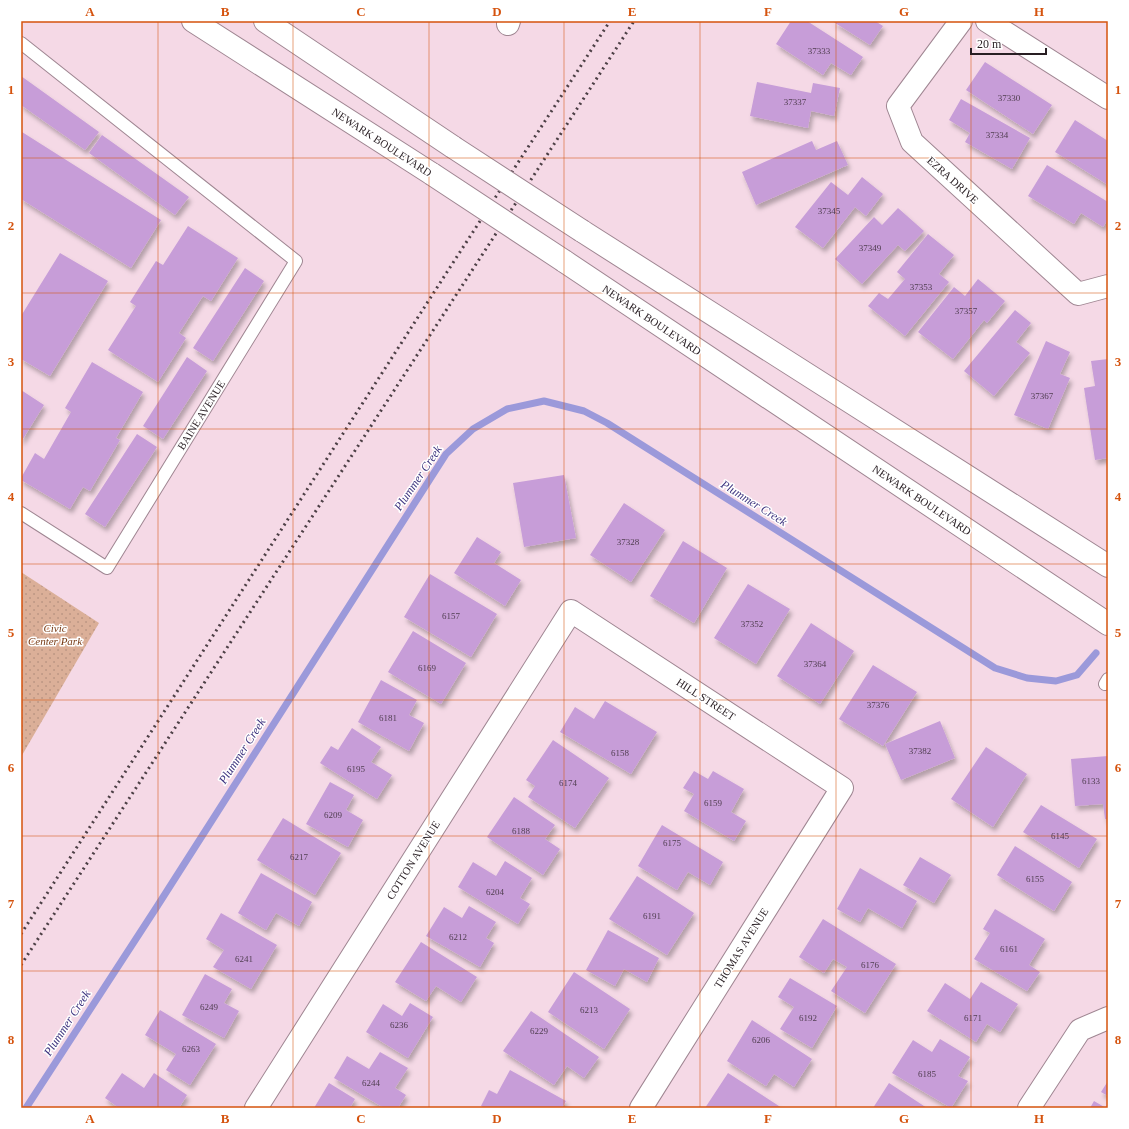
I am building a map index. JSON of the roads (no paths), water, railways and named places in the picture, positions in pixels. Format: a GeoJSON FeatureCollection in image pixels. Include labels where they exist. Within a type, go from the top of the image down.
{"type":"FeatureCollection","features":[{"type":"Feature","properties":{"kind":"main road","name":"NEWARK BOULEVARD"},"geometry":{"type":"LineString","coordinates":[[193,21],[432,174],[1108,624]]}},
{"type":"Feature","properties":{"kind":"main road"},"geometry":{"type":"LineString","coordinates":[[265,21],[453,147],[582,231],[1108,566]]}},
{"type":"Feature","properties":{"kind":"main road","name":"EZRA DRIVE"},"geometry":{"type":"LineString","coordinates":[[961,21],[898,106],[912,142],[1078,294],[1108,286]]}},
{"type":"Feature","properties":{"kind":"main road"},"geometry":{"type":"LineString","coordinates":[[987,21],[1107,96]]}},
{"type":"Feature","properties":{"kind":"main road","name":"HILL STREET"},"geometry":{"type":"LineString","coordinates":[[571,611],[842,788]]}},
{"type":"Feature","properties":{"kind":"main road","name":"COTTON AVENUE"},"geometry":{"type":"LineString","coordinates":[[256,1108],[571,611]]}},
{"type":"Feature","properties":{"kind":"main road","name":"THOMAS AVENUE"},"geometry":{"type":"LineString","coordinates":[[641,1108],[842,788]]}},
{"type":"Feature","properties":{"kind":"main road"},"geometry":{"type":"LineString","coordinates":[[1029,1108],[1080,1030],[1108,1018]]}},
{"type":"Feature","properties":{"kind":"lane","name":"BAINE AVENUE"},"geometry":{"type":"LineString","coordinates":[[21,43],[296,261],[106,568],[21,513]]}},
{"type":"Feature","properties":{"kind":"waterway","name":"Plummer Creek"},"geometry":{"type":"LineString","coordinates":[[26,1108],[158,905],[446,454],[473,429],[507,409],[544,401],[584,411],[607,423],[995,668],[1027,678],[1056,681],[1077,675],[1096,653]]}},
{"type":"Feature","properties":{"kind":"railway"},"geometry":{"type":"LineString","coordinates":[[21,934],[610,21]]}},
{"type":"Feature","properties":{"kind":"railway"},"geometry":{"type":"LineString","coordinates":[[21,965],[634,21]]}},
{"type":"Feature","properties":{"kind":"park label","name":"Civic Center Park"},"geometry":{"type":"Point","coordinates":[55,634]}}]}
